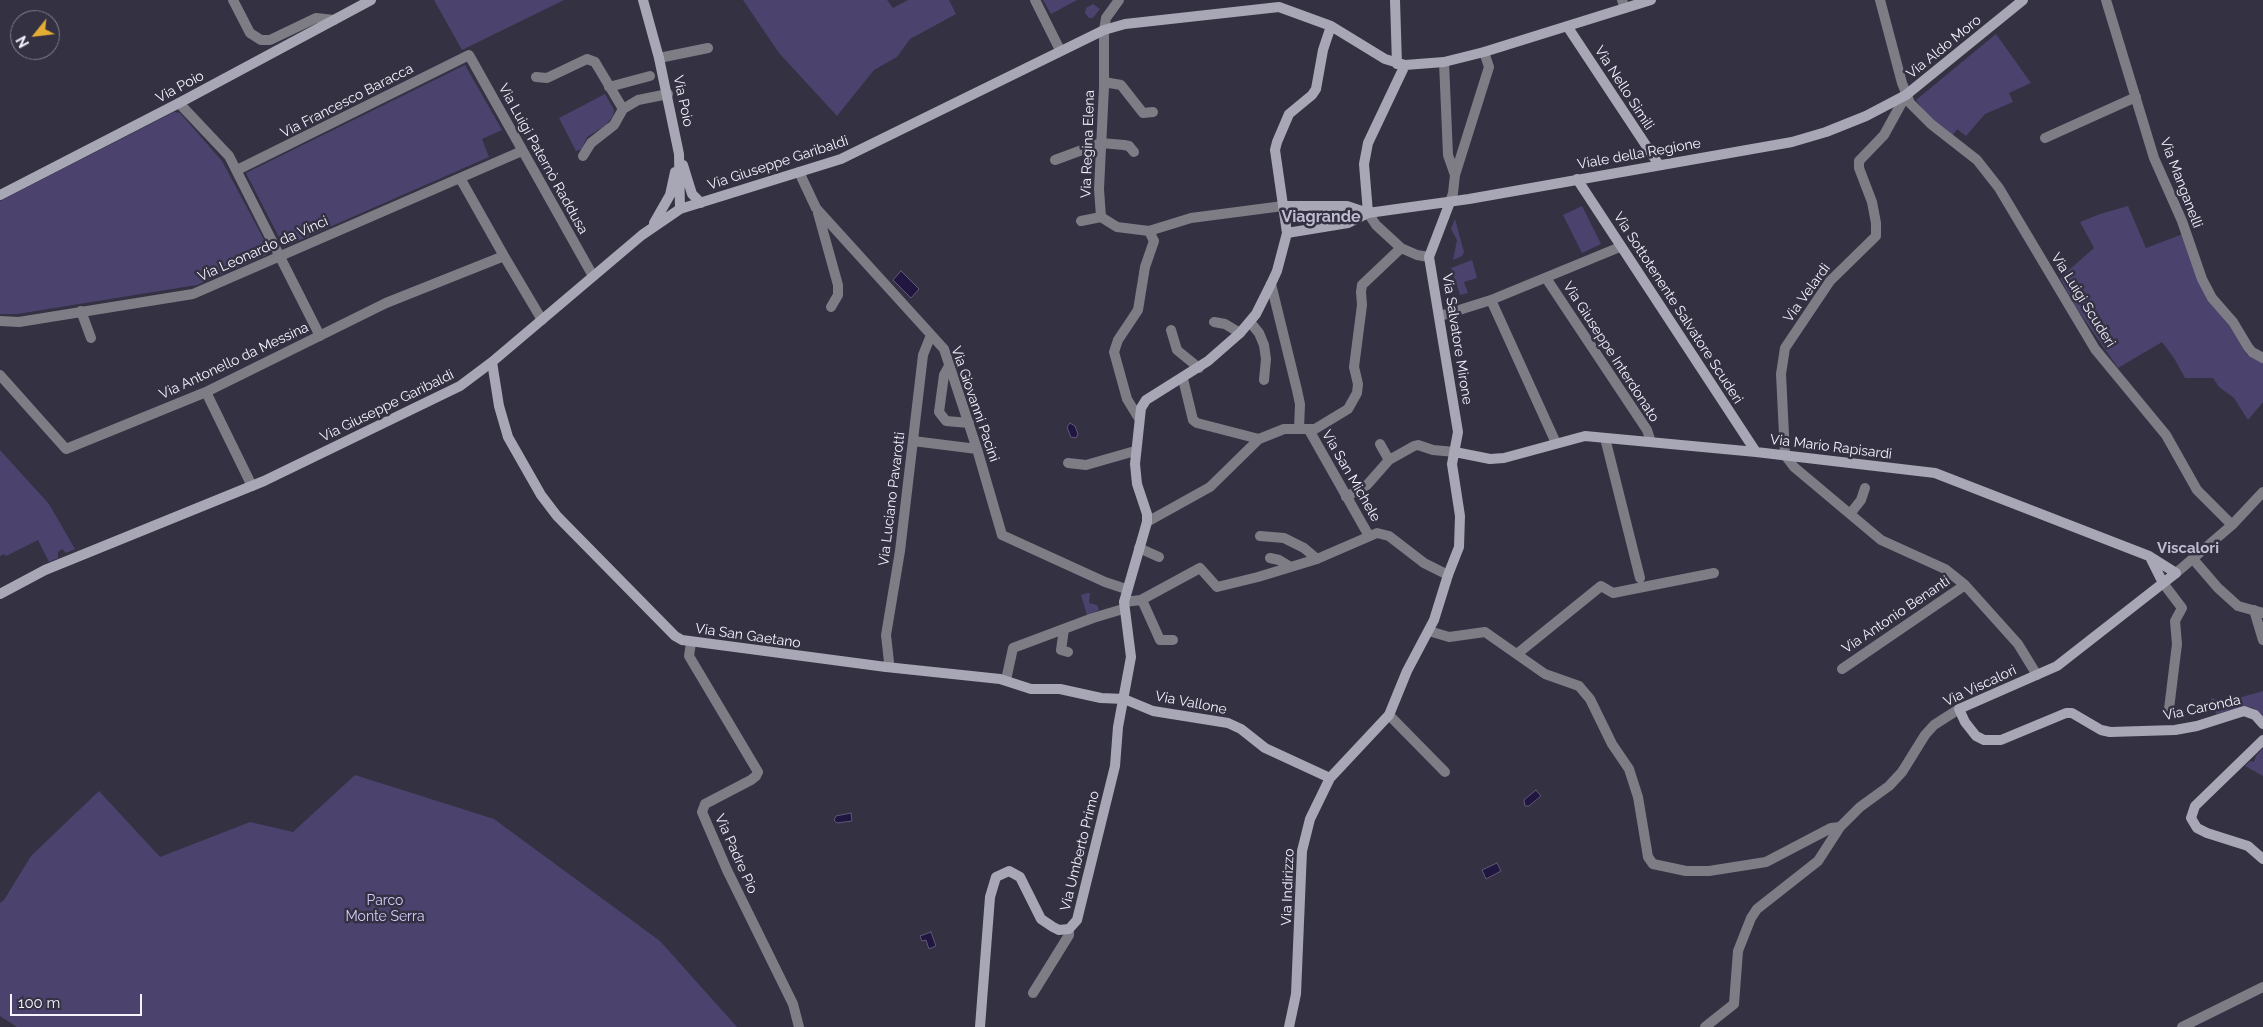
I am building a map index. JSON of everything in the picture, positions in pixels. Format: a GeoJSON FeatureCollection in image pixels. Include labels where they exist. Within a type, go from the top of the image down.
{"type":"FeatureCollection","features":[{"type":"Feature","properties":{"kind":"street"},"geometry":{"type":"LineString","coordinates":[[233,0],[250,33],[261,40],[270,40],[316,18],[334,20]]}},
{"type":"Feature","properties":{"kind":"street","name":"Via Poio"},"geometry":{"type":"LineString","coordinates":[[0,195],[179,103],[371,0]]}},
{"type":"Feature","properties":{"kind":"street","name":"Via Poio"},"geometry":{"type":"LineString","coordinates":[[643,0],[668,94],[679,154],[680,209]]}},
{"type":"Feature","properties":{"kind":"street"},"geometry":{"type":"LineString","coordinates":[[1035,0],[1060,50]]}},
{"type":"Feature","properties":{"kind":"street"},"geometry":{"type":"LineString","coordinates":[[1104,30],[1106,18],[1119,0]]}},
{"type":"Feature","properties":{"kind":"street"},"geometry":{"type":"LineString","coordinates":[[1368,212],[1364,164],[1368,143],[1401,64],[1395,33],[1395,0]]}},
{"type":"Feature","properties":{"kind":"street"},"geometry":{"type":"LineString","coordinates":[[1401,64],[1444,62],[1484,52],[1567,26],[1624,4],[1651,0]]}},
{"type":"Feature","properties":{"kind":"street"},"geometry":{"type":"LineString","coordinates":[[1880,0],[1906,96]]}},
{"type":"Feature","properties":{"kind":"street","name":"Via Aldo Moro"},"geometry":{"type":"LineString","coordinates":[[1906,96],[2023,0]]}},
{"type":"Feature","properties":{"kind":"street","name":"Via Manganelli"},"geometry":{"type":"LineString","coordinates":[[2106,0],[2154,158],[2182,221],[2202,279],[2212,298],[2233,322],[2248,347],[2252,352],[2263,358]]}},
{"type":"Feature","properties":{"kind":"street","name":"Via Giuseppe Garibaldi"},"geometry":{"type":"LineString","coordinates":[[0,594],[45,570],[252,486],[460,386],[492,362],[651,228],[680,209],[841,160],[1060,50],[1104,30],[1125,24],[1278,3],[1331,26],[1385,59],[1401,64]]}},
{"type":"Feature","properties":{"kind":"street"},"geometry":{"type":"LineString","coordinates":[[1127,586],[1147,522],[1147,514],[1135,472],[1138,416],[1146,400],[1199,368],[1219,353],[1240,333],[1250,322],[1271,284],[1279,264],[1287,233],[1275,150],[1280,132],[1289,114],[1316,90],[1322,50],[1331,26]]}},
{"type":"Feature","properties":{"kind":"street","name":"Via Nello Simili"},"geometry":{"type":"LineString","coordinates":[[1567,26],[1659,165]]}},
{"type":"Feature","properties":{"kind":"street","name":"Via Regina Elena"},"geometry":{"type":"LineString","coordinates":[[1104,30],[1104,82],[1099,189],[1100,217],[1117,227],[1149,231]]}},
{"type":"Feature","properties":{"kind":"street"},"geometry":{"type":"LineString","coordinates":[[659,58],[708,48]]}},
{"type":"Feature","properties":{"kind":"street"},"geometry":{"type":"LineString","coordinates":[[1429,257],[1453,193],[1455,175],[1489,67],[1484,52]]}},
{"type":"Feature","properties":{"kind":"street","name":"Via Luigi Paternò Raddusa"},"geometry":{"type":"LineString","coordinates":[[468,55],[593,276]]}},
{"type":"Feature","properties":{"kind":"street","name":"Via Francesco Baracca"},"geometry":{"type":"LineString","coordinates":[[237,170],[468,55]]}},
{"type":"Feature","properties":{"kind":"street"},"geometry":{"type":"LineString","coordinates":[[536,77],[547,78],[586,59],[596,62],[623,109]]}},
{"type":"Feature","properties":{"kind":"street"},"geometry":{"type":"LineString","coordinates":[[1444,62],[1448,155],[1455,175]]}},
{"type":"Feature","properties":{"kind":"street"},"geometry":{"type":"LineString","coordinates":[[609,87],[650,76]]}},
{"type":"Feature","properties":{"kind":"street"},"geometry":{"type":"LineString","coordinates":[[1104,82],[1121,85],[1143,113],[1153,112]]}},
{"type":"Feature","properties":{"kind":"street"},"geometry":{"type":"LineString","coordinates":[[583,156],[591,143],[614,125],[623,109],[638,100],[668,94]]}},
{"type":"Feature","properties":{"kind":"street","name":"Viale della Regione"},"geometry":{"type":"LineString","coordinates":[[1368,212],[1450,202],[1792,142],[1826,132],[1866,116],[1906,96]]}},
{"type":"Feature","properties":{"kind":"street","name":"Via Velardi"},"geometry":{"type":"LineString","coordinates":[[1785,455],[1781,374],[1785,348],[1830,281],[1876,236],[1876,223],[1872,202],[1859,168],[1859,162],[1884,135],[1906,96]]}},
{"type":"Feature","properties":{"kind":"street","name":"Via Luigi Scuderi"},"geometry":{"type":"LineString","coordinates":[[1906,96],[1916,110],[1931,124],[1977,160],[2000,188],[2095,349],[2166,434],[2197,490],[2232,525]]}},
{"type":"Feature","properties":{"kind":"street"},"geometry":{"type":"LineString","coordinates":[[2045,138],[2136,97]]}},
{"type":"Feature","properties":{"kind":"street"},"geometry":{"type":"LineString","coordinates":[[179,103],[229,156],[320,336]]}},
{"type":"Feature","properties":{"kind":"street"},"geometry":{"type":"LineString","coordinates":[[1055,160],[1101,143],[1129,146],[1134,152]]}},
{"type":"Feature","properties":{"kind":"street","name":"Via Leonardo da Vinci"},"geometry":{"type":"LineString","coordinates":[[0,321],[19,322],[81,310],[193,294],[522,151]]}},
{"type":"Feature","properties":{"kind":"street"},"geometry":{"type":"LineString","coordinates":[[679,154],[692,194],[701,203]]}},
{"type":"Feature","properties":{"kind":"street"},"geometry":{"type":"LineString","coordinates":[[651,228],[670,195],[679,154]]}},
{"type":"Feature","properties":{"kind":"street","name":"Via Giovanni Pacini"},"geometry":{"type":"LineString","coordinates":[[799,172],[816,208],[944,349],[969,422],[1002,535],[1093,576],[1127,586]]}},
{"type":"Feature","properties":{"kind":"street"},"geometry":{"type":"LineString","coordinates":[[460,178],[542,320]]}},
{"type":"Feature","properties":{"kind":"street","name":"Via Sottotenente Salvatore Scuderi"},"geometry":{"type":"LineString","coordinates":[[1577,179],[1756,452]]}},
{"type":"Feature","properties":{"kind":"street"},"geometry":{"type":"LineString","coordinates":[[1138,416],[1127,399],[1114,352],[1118,340],[1138,310],[1145,267],[1154,241],[1149,231],[1191,218],[1248,211],[1283,204],[1347,206],[1368,212]]}},
{"type":"Feature","properties":{"kind":"street"},"geometry":{"type":"LineString","coordinates":[[816,208],[825,232],[838,285],[838,294],[831,307]]}},
{"type":"Feature","properties":{"kind":"street"},"geometry":{"type":"LineString","coordinates":[[1287,233],[1348,223],[1368,212]]}},
{"type":"Feature","properties":{"kind":"street","name":"Via Salvatore Mirone"},"geometry":{"type":"LineString","coordinates":[[1368,212],[1376,225],[1401,248],[1417,255],[1429,257],[1458,432],[1452,452]]}},
{"type":"Feature","properties":{"kind":"street"},"geometry":{"type":"LineString","coordinates":[[1081,221],[1100,217]]}},
{"type":"Feature","properties":{"kind":"street"},"geometry":{"type":"LineString","coordinates":[[1440,316],[1491,300],[1620,247]]}},
{"type":"Feature","properties":{"kind":"street"},"geometry":{"type":"LineString","coordinates":[[1147,522],[1210,487],[1259,439],[1284,429],[1304,429],[1342,413],[1354,400],[1358,384],[1354,367],[1362,305],[1360,292],[1362,285],[1401,248]]}},
{"type":"Feature","properties":{"kind":"street","name":"Via Antonello da Messina"},"geometry":{"type":"LineString","coordinates":[[0,375],[66,449],[206,392],[386,304],[504,256]]}},
{"type":"Feature","properties":{"kind":"street","name":"Via Giuseppe Interdonato"},"geometry":{"type":"LineString","coordinates":[[1546,278],[1648,430],[1651,442]]}},
{"type":"Feature","properties":{"kind":"street"},"geometry":{"type":"LineString","coordinates":[[1271,284],[1300,404],[1304,429]]}},
{"type":"Feature","properties":{"kind":"street"},"geometry":{"type":"LineString","coordinates":[[1491,300],[1556,443]]}},
{"type":"Feature","properties":{"kind":"street"},"geometry":{"type":"LineString","coordinates":[[81,310],[91,338]]}},
{"type":"Feature","properties":{"kind":"street"},"geometry":{"type":"LineString","coordinates":[[1214,322],[1225,324],[1240,333]]}},
{"type":"Feature","properties":{"kind":"street"},"geometry":{"type":"LineString","coordinates":[[1250,322],[1264,345],[1266,359],[1264,380]]}},
{"type":"Feature","properties":{"kind":"street"},"geometry":{"type":"LineString","coordinates":[[1171,330],[1177,350],[1199,368]]}},
{"type":"Feature","properties":{"kind":"street","name":"Via Luciano Pavarotti"},"geometry":{"type":"LineString","coordinates":[[886,667],[889,662],[886,635],[900,551],[923,355],[931,335]]}},
{"type":"Feature","properties":{"kind":"street","name":"Via San Gaetano"},"geometry":{"type":"LineString","coordinates":[[492,362],[499,406],[508,437],[541,495],[557,516],[675,636],[691,643],[1006,680],[1031,689],[1060,689],[1101,698],[1124,700]]}},
{"type":"Feature","properties":{"kind":"street"},"geometry":{"type":"LineString","coordinates":[[949,366],[944,375],[939,412],[946,421],[969,422]]}},
{"type":"Feature","properties":{"kind":"street"},"geometry":{"type":"LineString","coordinates":[[1183,379],[1193,420],[1197,423],[1259,439]]}},
{"type":"Feature","properties":{"kind":"street"},"geometry":{"type":"LineString","coordinates":[[206,392],[252,486]]}},
{"type":"Feature","properties":{"kind":"street","name":"Via San Michele"},"geometry":{"type":"LineString","coordinates":[[1304,429],[1368,536]]}},
{"type":"Feature","properties":{"kind":"street","name":"Via Mario Rapisardi"},"geometry":{"type":"LineString","coordinates":[[1452,452],[1490,459],[1504,458],[1585,436],[1785,455],[1934,473],[2149,556],[2176,573]]}},
{"type":"Feature","properties":{"kind":"street"},"geometry":{"type":"LineString","coordinates":[[1606,438],[1640,578]]}},
{"type":"Feature","properties":{"kind":"street"},"geometry":{"type":"LineString","coordinates":[[913,441],[977,449]]}},
{"type":"Feature","properties":{"kind":"street"},"geometry":{"type":"LineString","coordinates":[[1380,444],[1388,460]]}},
{"type":"Feature","properties":{"kind":"street"},"geometry":{"type":"LineString","coordinates":[[1346,497],[1367,485],[1388,460],[1418,445],[1433,450],[1452,452]]}},
{"type":"Feature","properties":{"kind":"street"},"geometry":{"type":"LineString","coordinates":[[1068,463],[1086,465],[1135,451]]}},
{"type":"Feature","properties":{"kind":"street","name":"Via Indirizzo"},"geometry":{"type":"LineString","coordinates":[[1289,1027],[1296,994],[1302,850],[1310,819],[1330,778],[1389,715],[1407,671],[1434,620],[1459,547],[1461,532],[1452,452]]}},
{"type":"Feature","properties":{"kind":"street"},"geometry":{"type":"LineString","coordinates":[[1785,455],[1794,467],[1881,540],[1945,569],[1965,585],[2018,644],[2037,675]]}},
{"type":"Feature","properties":{"kind":"street"},"geometry":{"type":"LineString","coordinates":[[1850,514],[1861,500],[1865,488]]}},
{"type":"Feature","properties":{"kind":"street"},"geometry":{"type":"LineString","coordinates":[[2176,573],[2232,525],[2263,492]]}},
{"type":"Feature","properties":{"kind":"street"},"geometry":{"type":"LineString","coordinates":[[1006,680],[1016,647],[1124,608],[1200,568],[1217,587],[1317,559],[1368,536],[1382,532],[1424,564],[1448,575]]}},
{"type":"Feature","properties":{"kind":"street"},"geometry":{"type":"LineString","coordinates":[[1260,536],[1284,538],[1304,548],[1317,559]]}},
{"type":"Feature","properties":{"kind":"street"},"geometry":{"type":"LineString","coordinates":[[1139,548],[1159,557]]}},
{"type":"Feature","properties":{"kind":"street"},"geometry":{"type":"LineString","coordinates":[[2149,556],[2163,583],[2182,608],[2175,621],[2177,644],[2169,709]]}},
{"type":"Feature","properties":{"kind":"street"},"geometry":{"type":"LineString","coordinates":[[1270,558],[1279,560],[1289,566]]}},
{"type":"Feature","properties":{"kind":"street"},"geometry":{"type":"LineString","coordinates":[[2193,559],[2218,588],[2238,606],[2259,611],[2263,640]]}},
{"type":"Feature","properties":{"kind":"street","name":"Via Viscalori"},"geometry":{"type":"LineString","coordinates":[[1705,1027],[1734,1004],[1738,951],[1751,918],[1766,900],[1818,861],[1840,826],[1860,807],[1889,786],[1902,772],[1925,735],[1934,725],[1959,709],[2058,666],[2176,573]]}},
{"type":"Feature","properties":{"kind":"street"},"geometry":{"type":"LineString","coordinates":[[1517,654],[1601,586],[1613,593],[1714,574]]}},
{"type":"Feature","properties":{"kind":"street","name":"Via Antonio Benanti"},"geometry":{"type":"LineString","coordinates":[[1842,669],[1965,585]]}},
{"type":"Feature","properties":{"kind":"street","name":"Via Umberto Primo"},"geometry":{"type":"LineString","coordinates":[[980,1027],[990,897],[996,877],[1009,872],[1020,877],[1041,918],[1059,930],[1069,929],[1077,920],[1115,766],[1118,727],[1131,657],[1124,608],[1127,586]]}},
{"type":"Feature","properties":{"kind":"street"},"geometry":{"type":"LineString","coordinates":[[1141,600],[1160,640],[1173,640]]}},
{"type":"Feature","properties":{"kind":"street"},"geometry":{"type":"LineString","coordinates":[[1064,630],[1061,650],[1068,652]]}},
{"type":"Feature","properties":{"kind":"street"},"geometry":{"type":"LineString","coordinates":[[1429,631],[1449,637],[1485,632],[1545,674],[1578,686],[1590,699],[1612,744],[1628,769],[1638,797],[1648,858],[1659,867],[1686,871],[1709,871],[1749,866],[1766,862],[1831,828],[1840,826]]}},
{"type":"Feature","properties":{"kind":"street","name":"Via Padre Pio"},"geometry":{"type":"LineString","coordinates":[[691,643],[689,656],[758,772],[751,780],[705,804],[702,812],[727,870],[793,1004],[799,1027]]}},
{"type":"Feature","properties":{"kind":"street","name":"Via Vallone"},"geometry":{"type":"LineString","coordinates":[[1124,700],[1153,711],[1228,723],[1241,729],[1265,748],[1330,778]]}},
{"type":"Feature","properties":{"kind":"street","name":"Via Caronda"},"geometry":{"type":"LineString","coordinates":[[1959,709],[1965,722],[1976,736],[1992,742],[2072,713],[2100,730],[2110,732],[2175,730],[2196,726],[2244,711],[2255,714],[2263,724]]}},
{"type":"Feature","properties":{"kind":"street"},"geometry":{"type":"LineString","coordinates":[[1389,715],[1445,772]]}},
{"type":"Feature","properties":{"kind":"street"},"geometry":{"type":"LineString","coordinates":[[2262,856],[2248,846],[2197,828],[2191,818],[2191,812],[2263,740]]}},
{"type":"Feature","properties":{"kind":"street"},"geometry":{"type":"LineString","coordinates":[[1033,993],[1069,935],[1069,929]]}},
{"type":"Feature","properties":{"kind":"street"},"geometry":{"type":"LineString","coordinates":[[2182,1027],[2263,987]]}},
{"type":"Feature","properties":{"kind":"green space"},"geometry":{"type":"Polygon","coordinates":[[[434,0],[564,0],[462,50],[434,0]]]}},
{"type":"Feature","properties":{"kind":"green space"},"geometry":{"type":"Polygon","coordinates":[[[743,0],[887,0],[893,8],[908,0],[949,0],[956,14],[910,39],[897,57],[874,70],[837,116],[779,53],[743,0]]]}},
{"type":"Feature","properties":{"kind":"green space"},"geometry":{"type":"Polygon","coordinates":[[[1043,0],[1077,0],[1051,14],[1043,0]]]}},
{"type":"Feature","properties":{"kind":"green space"},"geometry":{"type":"Polygon","coordinates":[[[1093,4],[1100,9],[1093,18],[1089,18],[1085,13],[1086,8],[1093,4]]]}},
{"type":"Feature","properties":{"kind":"green space"},"geometry":{"type":"Polygon","coordinates":[[[1996,34],[2031,83],[2009,93],[2013,102],[1985,114],[1966,136],[1957,129],[1953,135],[1928,116],[1916,100],[1996,34]]]}},
{"type":"Feature","properties":{"kind":"green space"},"geometry":{"type":"Polygon","coordinates":[[[465,65],[502,130],[482,139],[489,157],[284,247],[246,173],[465,65]]]}},
{"type":"Feature","properties":{"kind":"green space"},"geometry":{"type":"Polygon","coordinates":[[[605,94],[614,110],[613,116],[605,126],[587,137],[582,149],[576,151],[559,118],[605,94]]]}},
{"type":"Feature","properties":{"kind":"green space"},"geometry":{"type":"Polygon","coordinates":[[[174,112],[180,113],[222,161],[268,247],[265,249],[267,255],[197,285],[17,314],[0,314],[0,201],[174,112]]]}},
{"type":"Feature","properties":{"kind":"green space"},"geometry":{"type":"Polygon","coordinates":[[[1582,206],[1601,244],[1582,253],[1563,215],[1582,206]]]}},
{"type":"Feature","properties":{"kind":"green space"},"geometry":{"type":"Polygon","coordinates":[[[2128,206],[2146,248],[2183,234],[2227,322],[2247,355],[2263,363],[2263,402],[2248,420],[2234,398],[2219,387],[2213,378],[2185,378],[2162,342],[2118,368],[2075,306],[2060,278],[2094,248],[2080,222],[2128,206]]]}},
{"type":"Feature","properties":{"kind":"green space"},"geometry":{"type":"Polygon","coordinates":[[[1455,219],[1464,252],[1462,256],[1453,260],[1457,240],[1451,229],[1455,219]]]}},
{"type":"Feature","properties":{"kind":"green space"},"geometry":{"type":"Polygon","coordinates":[[[1472,260],[1477,278],[1464,282],[1468,293],[1460,295],[1451,268],[1472,260]]]}},
{"type":"Feature","properties":{"kind":"green space"},"geometry":{"type":"Polygon","coordinates":[[[0,450],[49,504],[75,549],[66,553],[62,549],[58,552],[58,558],[49,562],[38,540],[6,556],[4,554],[0,556],[0,450]]]}},
{"type":"Feature","properties":{"kind":"green space"},"geometry":{"type":"Polygon","coordinates":[[[1090,593],[1089,603],[1097,605],[1099,610],[1087,615],[1081,595],[1090,593]]]}},
{"type":"Feature","properties":{"kind":"green space"},"geometry":{"type":"Polygon","coordinates":[[[2263,691],[2263,716],[2253,708],[2245,706],[2216,714],[2211,698],[2219,700],[2221,703],[2263,691]]]}},
{"type":"Feature","properties":{"kind":"green space"},"geometry":{"type":"Polygon","coordinates":[[[2263,748],[2263,776],[2245,766],[2250,761],[2254,762],[2256,756],[2263,748]]]}},
{"type":"Feature","properties":{"kind":"green space","name":"Parco Monte Serra"},"geometry":{"type":"Polygon","coordinates":[[[355,775],[494,819],[660,941],[737,1027],[17,1027],[0,1016],[0,903],[4,900],[31,856],[99,791],[160,857],[250,822],[293,832],[355,775]]]}},
{"type":"Feature","properties":{"kind":"shaded area"},"geometry":{"type":"Polygon","coordinates":[[[901,271],[919,289],[911,298],[893,280],[901,271]]]}},
{"type":"Feature","properties":{"kind":"shaded area"},"geometry":{"type":"Polygon","coordinates":[[[1070,423],[1075,426],[1078,434],[1076,438],[1070,435],[1067,427],[1070,423]]]}},
{"type":"Feature","properties":{"kind":"shaded area"},"geometry":{"type":"Polygon","coordinates":[[[1536,790],[1541,796],[1529,806],[1525,806],[1524,800],[1536,790]]]}},
{"type":"Feature","properties":{"kind":"shaded area"},"geometry":{"type":"Polygon","coordinates":[[[851,813],[852,821],[837,823],[834,820],[836,816],[851,813]]]}},
{"type":"Feature","properties":{"kind":"shaded area"},"geometry":{"type":"Polygon","coordinates":[[[1497,863],[1501,871],[1486,879],[1482,870],[1497,863]]]}},
{"type":"Feature","properties":{"kind":"shaded area"},"geometry":{"type":"Polygon","coordinates":[[[931,932],[936,946],[929,949],[926,940],[922,941],[920,936],[931,932]]]}},
{"type":"Feature","properties":{"kind":"district","name":"Viagrande"},"geometry":{"type":"Point","coordinates":[1321,217]}},
{"type":"Feature","properties":{"kind":"district","name":"Viscalori"},"geometry":{"type":"Point","coordinates":[2188,548]}}]}
